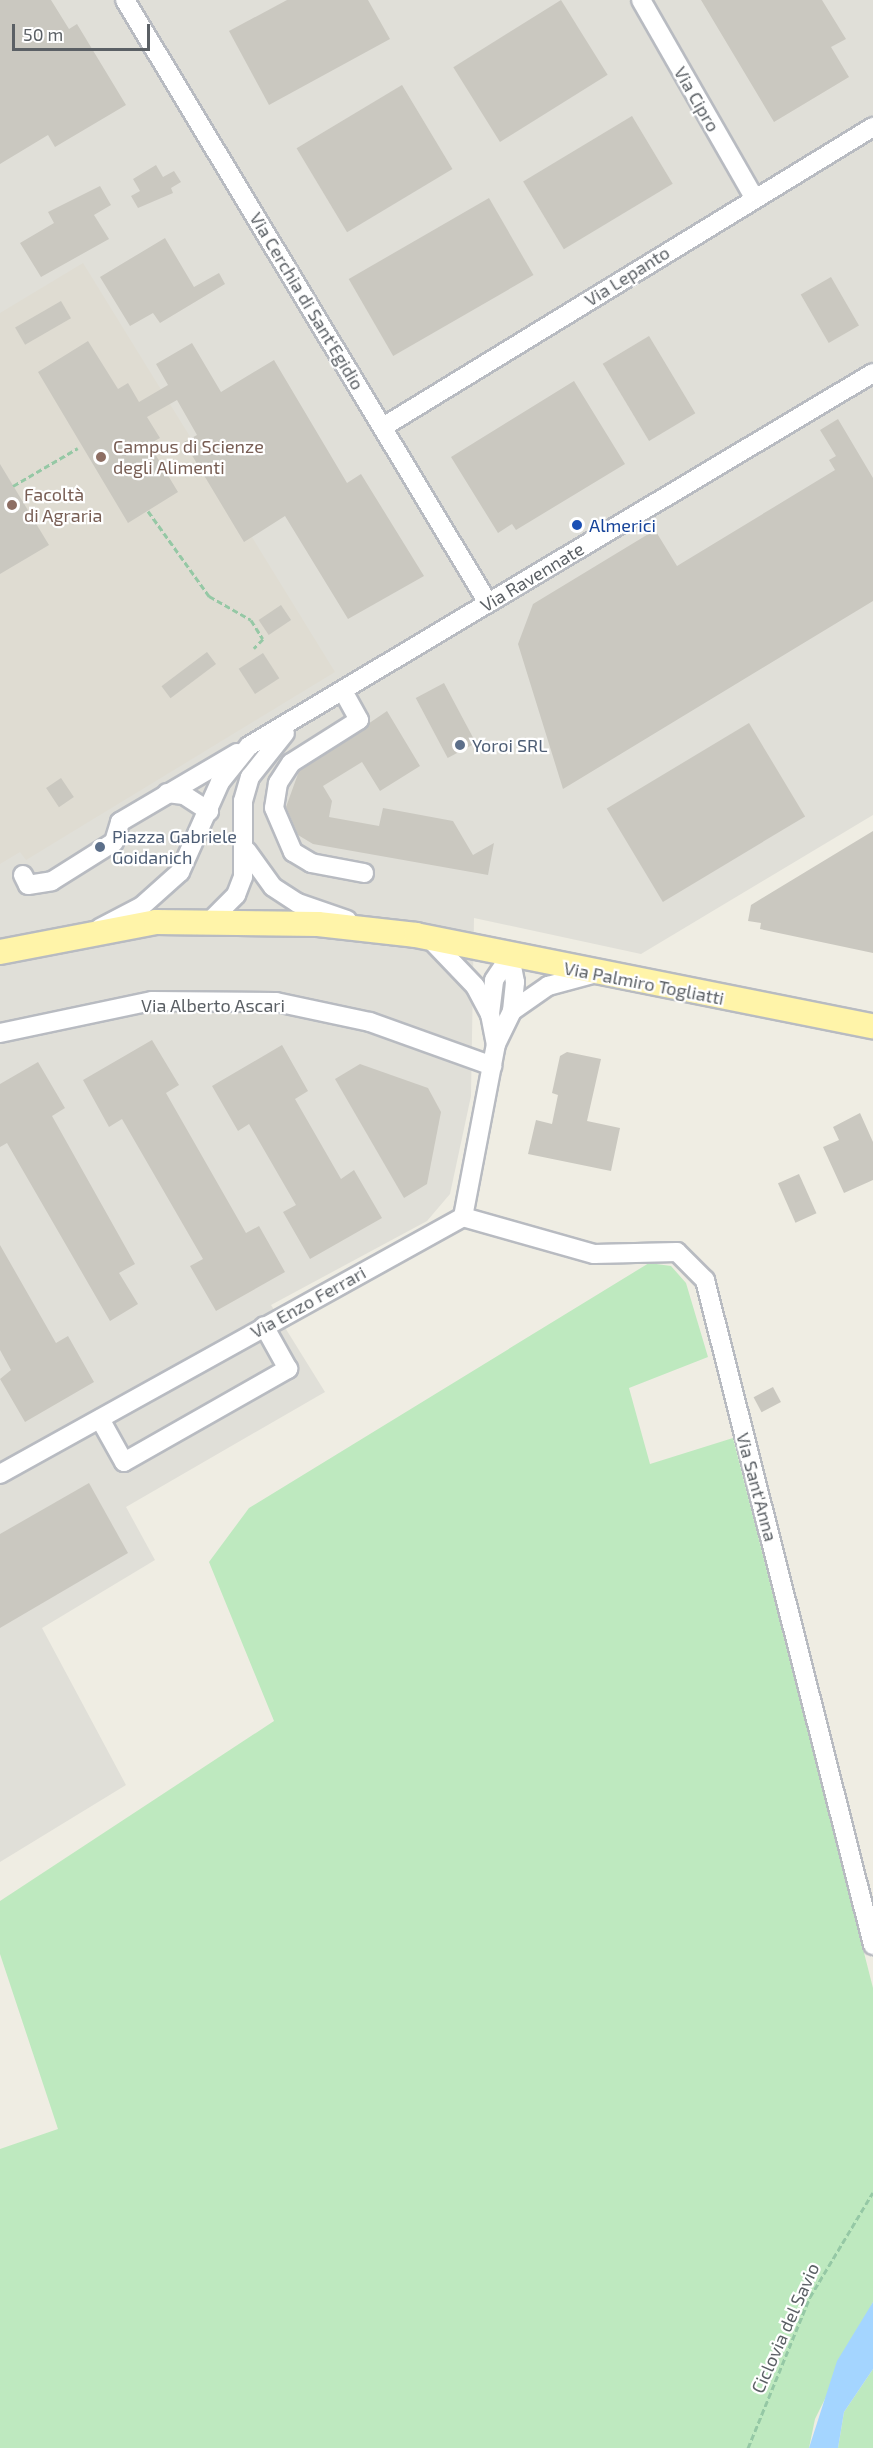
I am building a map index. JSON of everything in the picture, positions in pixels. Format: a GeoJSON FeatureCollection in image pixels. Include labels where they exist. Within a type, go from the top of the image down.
{"type":"FeatureCollection","features":[{"type":"Feature","properties":{"kind":"main road","name":"Via Ravennate"},"geometry":{"type":"LineString","coordinates":[[0,952],[98,929],[210,921]]}},
{"type":"Feature","properties":{"kind":"main road","name":"Via Palmiro Togliatti"},"geometry":{"type":"LineString","coordinates":[[210,921],[318,924],[423,937],[595,974],[873,1026]]}},
{"type":"Feature","properties":{"kind":"street","name":"Via Cerchia di Sant'Egidio"},"geometry":{"type":"LineString","coordinates":[[125,0],[488,603]]}},
{"type":"Feature","properties":{"kind":"street","name":"Via Cipro"},"geometry":{"type":"LineString","coordinates":[[641,0],[754,197]]}},
{"type":"Feature","properties":{"kind":"street","name":"Via Lepanto"},"geometry":{"type":"LineString","coordinates":[[383,427],[754,197],[873,127]]}},
{"type":"Feature","properties":{"kind":"street","name":"Via Ravennate"},"geometry":{"type":"LineString","coordinates":[[98,929],[166,887],[192,854],[220,782],[249,746],[873,373]]}},
{"type":"Feature","properties":{"kind":"street"},"geometry":{"type":"LineString","coordinates":[[343,691],[359,720],[291,763],[278,783],[275,817],[293,852],[311,862],[364,873]]}},
{"type":"Feature","properties":{"kind":"street","name":"Via Ravennate"},"geometry":{"type":"LineString","coordinates":[[210,921],[236,895],[247,851],[243,801],[250,777],[268,748],[314,708]]}},
{"type":"Feature","properties":{"kind":"street"},"geometry":{"type":"LineString","coordinates":[[23,875],[28,885],[52,882],[114,842],[120,822],[249,746]]}},
{"type":"Feature","properties":{"kind":"street"},"geometry":{"type":"LineString","coordinates":[[167,793],[184,795],[209,811]]}},
{"type":"Feature","properties":{"kind":"street","name":"Via Palmiro Togliatti"},"geometry":{"type":"LineString","coordinates":[[247,851],[273,887],[298,903],[353,922],[423,937]]}},
{"type":"Feature","properties":{"kind":"street"},"geometry":{"type":"LineString","coordinates":[[423,937],[475,986],[490,1014],[496,1044]]}},
{"type":"Feature","properties":{"kind":"street"},"geometry":{"type":"LineString","coordinates":[[490,1014],[494,980],[510,956]]}},
{"type":"Feature","properties":{"kind":"street"},"geometry":{"type":"LineString","coordinates":[[463,1217],[496,1044],[512,1011],[515,982],[510,956]]}},
{"type":"Feature","properties":{"kind":"street"},"geometry":{"type":"LineString","coordinates":[[512,1011],[548,986],[595,974]]}},
{"type":"Feature","properties":{"kind":"street","name":"Via Alberto Ascari"},"geometry":{"type":"LineString","coordinates":[[0,1033],[152,1001],[276,1002],[370,1022],[492,1066]]}},
{"type":"Feature","properties":{"kind":"street","name":"Via Enzo Ferrari"},"geometry":{"type":"LineString","coordinates":[[0,1474],[463,1217]]}},
{"type":"Feature","properties":{"kind":"street","name":"Via Sant'Anna"},"geometry":{"type":"LineString","coordinates":[[463,1217],[594,1254],[677,1252],[705,1280],[873,1945]]}},
{"type":"Feature","properties":{"kind":"street"},"geometry":{"type":"LineString","coordinates":[[100,1419],[124,1462],[288,1368],[264,1326]]}},
{"type":"Feature","properties":{"kind":"path"},"geometry":{"type":"LineString","coordinates":[[13,486],[78,448]]}},
{"type":"Feature","properties":{"kind":"path"},"geometry":{"type":"LineString","coordinates":[[148,511],[209,596],[251,620],[263,639],[254,648]]}},
{"type":"Feature","properties":{"kind":"path","name":"Ciclovia del Savio"},"geometry":{"type":"LineString","coordinates":[[748,2448],[810,2298],[873,2192]]}},
{"type":"Feature","properties":{"kind":"shaded area"},"geometry":{"type":"Polygon","coordinates":[[[0,0],[873,0],[873,815],[641,954],[474,918],[471,1096],[450,1194],[427,1221],[271,1305],[325,1392],[126,1507],[155,1560],[42,1628],[126,1785],[0,1862],[0,0]]]}},
{"type":"Feature","properties":{"kind":"shaded area","name":"Campus di Scienze degli Alimenti"},"geometry":{"type":"Polygon","coordinates":[[[83,263],[335,672],[26,860],[20,852],[0,864],[0,313],[83,263]]]}},
{"type":"Feature","properties":{"kind":"green space"},"geometry":{"type":"Polygon","coordinates":[[[649,1263],[671,1266],[686,1283],[708,1357],[629,1388],[650,1464],[733,1438],[873,1988],[873,2302],[815,2419],[809,2448],[0,2448],[0,2149],[58,2129],[0,1954],[0,1901],[274,1721],[209,1562],[249,1508],[649,1263]]]}},
{"type":"Feature","properties":{"kind":"green space"},"geometry":{"type":"Polygon","coordinates":[[[873,2369],[873,2448],[838,2448],[844,2412],[873,2369]]]}},
{"type":"Feature","properties":{"kind":"water"},"geometry":{"type":"Polygon","coordinates":[[[873,2302],[873,2369],[844,2412],[838,2448],[809,2448],[837,2361],[873,2302]]]}},
{"type":"Feature","properties":{"kind":"building"},"geometry":{"type":"Polygon","coordinates":[[[0,0],[51,0],[69,29],[77,24],[126,105],[55,147],[48,135],[0,164],[0,0]]]}},
{"type":"Feature","properties":{"kind":"building"},"geometry":{"type":"Polygon","coordinates":[[[287,0],[368,0],[390,39],[269,105],[229,31],[287,0]]]}},
{"type":"Feature","properties":{"kind":"building"},"geometry":{"type":"Polygon","coordinates":[[[561,0],[608,75],[500,142],[453,67],[561,0]]]}},
{"type":"Feature","properties":{"kind":"building"},"geometry":{"type":"Polygon","coordinates":[[[701,0],[822,0],[846,39],[831,47],[849,77],[774,122],[701,0]]]}},
{"type":"Feature","properties":{"kind":"building"},"geometry":{"type":"Polygon","coordinates":[[[402,85],[452,169],[347,232],[297,148],[402,85]]]}},
{"type":"Feature","properties":{"kind":"building"},"geometry":{"type":"Polygon","coordinates":[[[632,116],[673,184],[564,249],[523,181],[632,116]]]}},
{"type":"Feature","properties":{"kind":"building"},"geometry":{"type":"Polygon","coordinates":[[[156,165],[163,177],[174,171],[181,182],[171,188],[173,193],[138,208],[131,196],[140,191],[133,179],[156,165]]]}},
{"type":"Feature","properties":{"kind":"building"},"geometry":{"type":"Polygon","coordinates":[[[100,186],[111,205],[94,215],[109,239],[41,277],[20,243],[54,223],[48,212],[100,186]]]}},
{"type":"Feature","properties":{"kind":"building"},"geometry":{"type":"Polygon","coordinates":[[[489,198],[534,275],[393,356],[349,279],[489,198]]]}},
{"type":"Feature","properties":{"kind":"building"},"geometry":{"type":"Polygon","coordinates":[[[165,238],[194,287],[219,273],[225,284],[160,323],[153,313],[130,326],[100,277],[165,238]]]}},
{"type":"Feature","properties":{"kind":"building"},"geometry":{"type":"Polygon","coordinates":[[[831,277],[859,325],[829,343],[801,294],[831,277]]]}},
{"type":"Feature","properties":{"kind":"building"},"geometry":{"type":"Polygon","coordinates":[[[61,301],[71,318],[25,345],[15,328],[61,301]]]}},
{"type":"Feature","properties":{"kind":"building"},"geometry":{"type":"Polygon","coordinates":[[[649,336],[695,413],[649,441],[603,364],[649,336]]]}},
{"type":"Feature","properties":{"kind":"building"},"geometry":{"type":"Polygon","coordinates":[[[88,341],[118,389],[128,383],[139,402],[168,385],[156,364],[192,343],[221,392],[274,360],[347,483],[361,474],[424,576],[348,619],[285,516],[244,542],[184,442],[197,435],[177,400],[147,417],[160,438],[149,444],[178,492],[128,523],[38,372],[88,341]]]}},
{"type":"Feature","properties":{"kind":"building"},"geometry":{"type":"Polygon","coordinates":[[[574,381],[625,464],[516,530],[512,524],[498,533],[451,457],[574,381]]]}},
{"type":"Feature","properties":{"kind":"building"},"geometry":{"type":"Polygon","coordinates":[[[838,419],[873,478],[873,601],[563,789],[518,644],[533,604],[655,530],[677,566],[835,470],[829,460],[836,456],[820,430],[838,419]]]}},
{"type":"Feature","properties":{"kind":"building","name":"Facoltà di Agraria"},"geometry":{"type":"Polygon","coordinates":[[[0,464],[49,545],[0,574],[0,464]]]}},
{"type":"Feature","properties":{"kind":"building"},"geometry":{"type":"Polygon","coordinates":[[[281,605],[291,620],[269,635],[259,620],[281,605]]]}},
{"type":"Feature","properties":{"kind":"building"},"geometry":{"type":"Polygon","coordinates":[[[207,652],[216,664],[171,698],[161,686],[207,652]]]}},
{"type":"Feature","properties":{"kind":"building"},"geometry":{"type":"Polygon","coordinates":[[[263,653],[279,678],[255,694],[239,669],[263,653]]]}},
{"type":"Feature","properties":{"kind":"building"},"geometry":{"type":"Polygon","coordinates":[[[444,683],[476,743],[448,758],[416,698],[444,683]]]}},
{"type":"Feature","properties":{"kind":"building"},"geometry":{"type":"Polygon","coordinates":[[[387,711],[420,766],[380,791],[362,762],[323,786],[332,801],[329,817],[379,826],[383,808],[453,821],[473,855],[494,843],[488,875],[313,844],[298,835],[286,807],[299,771],[387,711]]]}},
{"type":"Feature","properties":{"kind":"building"},"geometry":{"type":"Polygon","coordinates":[[[749,723],[805,816],[663,902],[607,808],[749,723]]]}},
{"type":"Feature","properties":{"kind":"building"},"geometry":{"type":"Polygon","coordinates":[[[61,778],[74,797],[59,807],[46,788],[61,778]]]}},
{"type":"Feature","properties":{"kind":"building"},"geometry":{"type":"Polygon","coordinates":[[[873,831],[873,953],[760,929],[761,923],[748,921],[751,905],[873,831]]]}},
{"type":"Feature","properties":{"kind":"building"},"geometry":{"type":"Polygon","coordinates":[[[152,1040],[179,1085],[166,1093],[246,1233],[259,1226],[285,1272],[216,1311],[190,1266],[203,1259],[122,1119],[109,1127],[83,1080],[152,1040]]]}},
{"type":"Feature","properties":{"kind":"building"},"geometry":{"type":"Polygon","coordinates":[[[282,1045],[308,1091],[295,1099],[341,1179],[354,1170],[382,1218],[310,1259],[283,1212],[296,1205],[249,1124],[238,1131],[212,1086],[282,1045]]]}},
{"type":"Feature","properties":{"kind":"building"},"geometry":{"type":"Polygon","coordinates":[[[567,1052],[601,1059],[587,1121],[620,1128],[611,1171],[528,1154],[536,1120],[552,1124],[558,1095],[552,1093],[560,1056],[567,1052]]]}},
{"type":"Feature","properties":{"kind":"building"},"geometry":{"type":"Polygon","coordinates":[[[38,1062],[65,1108],[52,1116],[135,1264],[119,1273],[138,1304],[110,1321],[7,1143],[0,1147],[0,1084],[38,1062]]]}},
{"type":"Feature","properties":{"kind":"building"},"geometry":{"type":"Polygon","coordinates":[[[360,1064],[428,1088],[441,1112],[427,1184],[404,1198],[335,1079],[360,1064]]]}},
{"type":"Feature","properties":{"kind":"building"},"geometry":{"type":"Polygon","coordinates":[[[860,1113],[873,1142],[873,1180],[844,1193],[823,1147],[839,1140],[833,1127],[860,1113]]]}},
{"type":"Feature","properties":{"kind":"building"},"geometry":{"type":"Polygon","coordinates":[[[799,1174],[816,1213],[795,1223],[778,1183],[799,1174]]]}},
{"type":"Feature","properties":{"kind":"building"},"geometry":{"type":"Polygon","coordinates":[[[0,1245],[56,1343],[68,1336],[94,1382],[25,1422],[0,1379],[11,1370],[0,1350],[0,1245]]]}},
{"type":"Feature","properties":{"kind":"building"},"geometry":{"type":"Polygon","coordinates":[[[773,1387],[781,1402],[762,1412],[754,1397],[773,1387]]]}},
{"type":"Feature","properties":{"kind":"building"},"geometry":{"type":"Polygon","coordinates":[[[89,1483],[128,1553],[0,1628],[0,1534],[89,1483]]]}},
{"type":"Feature","properties":{"kind":"place","name":"Campus di Scienze degli Alimenti"},"geometry":{"type":"Point","coordinates":[101,457]}},
{"type":"Feature","properties":{"kind":"place","name":"Facoltà di Agraria"},"geometry":{"type":"Point","coordinates":[12,505]}},
{"type":"Feature","properties":{"kind":"place","name":"Almerici"},"geometry":{"type":"Point","coordinates":[577,525]}},
{"type":"Feature","properties":{"kind":"place","name":"Yoroi SRL"},"geometry":{"type":"Point","coordinates":[460,745]}},
{"type":"Feature","properties":{"kind":"place","name":"Piazza Gabriele Goidanich"},"geometry":{"type":"Point","coordinates":[100,847]}}]}
